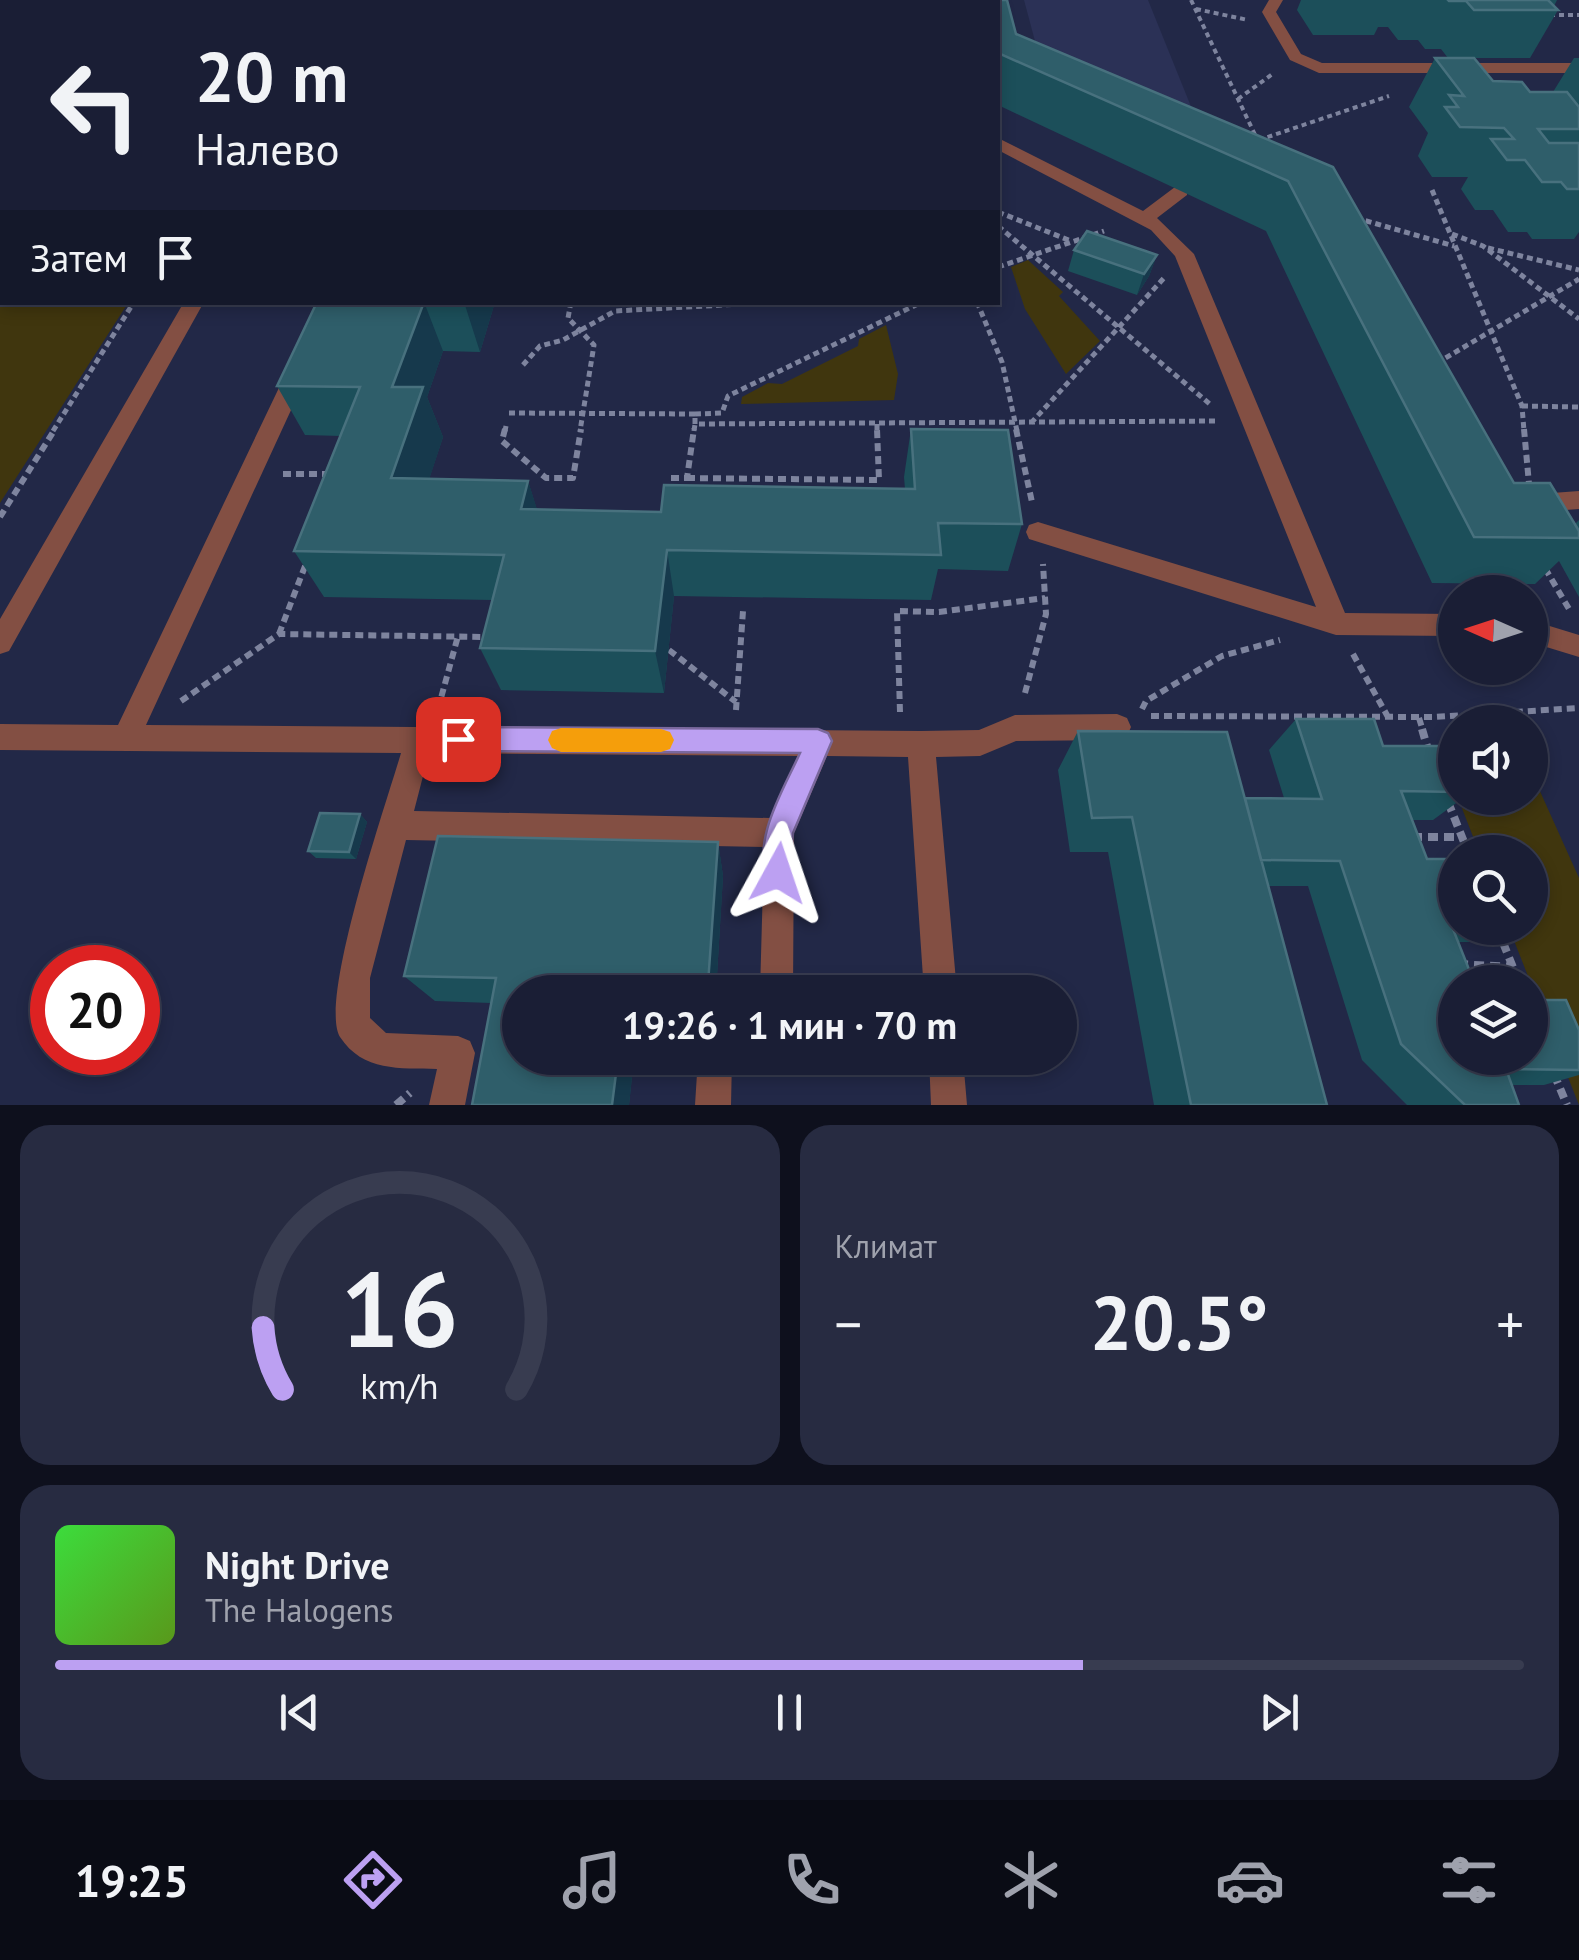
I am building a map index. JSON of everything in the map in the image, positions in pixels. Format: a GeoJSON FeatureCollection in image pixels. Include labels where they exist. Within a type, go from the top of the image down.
{"type":"FeatureCollection","features":[{"type":"Feature","properties":{"kind":"street"},"geometry":{"type":"LineString","coordinates":[[1276,0],[1269,12],[1295,57],[1333,69],[1579,68]]}},
{"type":"Feature","properties":{"kind":"street"},"geometry":{"type":"LineString","coordinates":[[1000,145],[1158,226],[1184,254],[1336,624]]}},
{"type":"Feature","properties":{"kind":"street"},"geometry":{"type":"LineString","coordinates":[[1144,218],[1181,190]]}},
{"type":"Feature","properties":{"kind":"street"},"geometry":{"type":"LineString","coordinates":[[0,643],[192,305]]}},
{"type":"Feature","properties":{"kind":"street"},"geometry":{"type":"LineString","coordinates":[[126,738],[309,346]]}},
{"type":"Feature","properties":{"kind":"street"},"geometry":{"type":"LineString","coordinates":[[1552,502],[1579,500]]}},
{"type":"Feature","properties":{"kind":"street"},"geometry":{"type":"LineString","coordinates":[[1038,532],[1336,624],[1438,625]]}},
{"type":"Feature","properties":{"kind":"street"},"geometry":{"type":"LineString","coordinates":[[1548,637],[1579,646]]}},
{"type":"Feature","properties":{"kind":"street"},"geometry":{"type":"LineString","coordinates":[[0,737],[980,743],[1015,728],[1118,727]]}},
{"type":"Feature","properties":{"kind":"street"},"geometry":{"type":"LineString","coordinates":[[424,739],[395,825],[353,978],[353,1026],[378,1050],[458,1052],[447,1105]]}},
{"type":"Feature","properties":{"kind":"street"},"geometry":{"type":"LineString","coordinates":[[777,975],[779,833],[818,741]]}},
{"type":"Feature","properties":{"kind":"street"},"geometry":{"type":"LineString","coordinates":[[911,743],[939,975]]}},
{"type":"Feature","properties":{"kind":"street"},"geometry":{"type":"LineString","coordinates":[[395,825],[779,833]]}},
{"type":"Feature","properties":{"kind":"street"},"geometry":{"type":"LineString","coordinates":[[713,1105],[715,1075]]}},
{"type":"Feature","properties":{"kind":"street"},"geometry":{"type":"LineString","coordinates":[[947,1075],[949,1105]]}},
{"type":"Feature","properties":{"kind":"path"},"geometry":{"type":"LineString","coordinates":[[1191,0],[1258,140],[1272,153]]}},
{"type":"Feature","properties":{"kind":"path"},"geometry":{"type":"LineString","coordinates":[[1195,8],[1278,27]]}},
{"type":"Feature","properties":{"kind":"path"},"geometry":{"type":"LineString","coordinates":[[1542,14],[1579,14]]}},
{"type":"Feature","properties":{"kind":"path"},"geometry":{"type":"LineString","coordinates":[[1238,99],[1295,57]]}},
{"type":"Feature","properties":{"kind":"path"},"geometry":{"type":"LineString","coordinates":[[1243,145],[1375,101]]}},
{"type":"Feature","properties":{"kind":"path"},"geometry":{"type":"LineString","coordinates":[[1432,190],[1522,406],[1529,487],[1515,488]]}},
{"type":"Feature","properties":{"kind":"path"},"geometry":{"type":"LineString","coordinates":[[1000,213],[1072,242]]}},
{"type":"Feature","properties":{"kind":"path"},"geometry":{"type":"LineString","coordinates":[[1356,232],[1346,216],[1456,246]]}},
{"type":"Feature","properties":{"kind":"path"},"geometry":{"type":"LineString","coordinates":[[1000,266],[1144,218]]}},
{"type":"Feature","properties":{"kind":"path"},"geometry":{"type":"LineString","coordinates":[[694,424],[1230,421],[1000,228]]}},
{"type":"Feature","properties":{"kind":"path"},"geometry":{"type":"LineString","coordinates":[[1450,234],[1579,270]]}},
{"type":"Feature","properties":{"kind":"path"},"geometry":{"type":"LineString","coordinates":[[1483,246],[1579,318]]}},
{"type":"Feature","properties":{"kind":"path"},"geometry":{"type":"LineString","coordinates":[[1031,422],[1120,330],[1184,254]]}},
{"type":"Feature","properties":{"kind":"path"},"geometry":{"type":"LineString","coordinates":[[1432,366],[1579,279]]}},
{"type":"Feature","properties":{"kind":"path"},"geometry":{"type":"LineString","coordinates":[[0,517],[132,305]]}},
{"type":"Feature","properties":{"kind":"path"},"geometry":{"type":"LineString","coordinates":[[506,426],[502,441],[546,478],[573,478],[594,345],[568,318],[570,305]]}},
{"type":"Feature","properties":{"kind":"path"},"geometry":{"type":"LineString","coordinates":[[523,365],[540,346],[580,331],[615,311],[724,305]]}},
{"type":"Feature","properties":{"kind":"path"},"geometry":{"type":"LineString","coordinates":[[509,413],[722,414],[728,396],[916,305]]}},
{"type":"Feature","properties":{"kind":"path"},"geometry":{"type":"LineString","coordinates":[[1522,406],[1579,406]]}},
{"type":"Feature","properties":{"kind":"path"},"geometry":{"type":"LineString","coordinates":[[687,478],[695,414]]}},
{"type":"Feature","properties":{"kind":"path"},"geometry":{"type":"LineString","coordinates":[[671,478],[879,480],[877,424]]}},
{"type":"Feature","properties":{"kind":"path"},"geometry":{"type":"LineString","coordinates":[[250,473],[341,474]]}},
{"type":"Feature","properties":{"kind":"path"},"geometry":{"type":"LineString","coordinates":[[126,738],[279,634],[314,545]]}},
{"type":"Feature","properties":{"kind":"path"},"geometry":{"type":"LineString","coordinates":[[1543,564],[1570,612]]}},
{"type":"Feature","properties":{"kind":"path"},"geometry":{"type":"LineString","coordinates":[[911,743],[897,612],[939,612],[1045,598]]}},
{"type":"Feature","properties":{"kind":"path"},"geometry":{"type":"LineString","coordinates":[[735,741],[742,611]]}},
{"type":"Feature","properties":{"kind":"path"},"geometry":{"type":"LineString","coordinates":[[1388,718],[1336,624],[1222,656],[1146,700],[1138,716],[1388,718],[1419,718],[1579,708]]}},
{"type":"Feature","properties":{"kind":"path"},"geometry":{"type":"LineString","coordinates":[[279,634],[494,638]]}},
{"type":"Feature","properties":{"kind":"path"},"geometry":{"type":"LineString","coordinates":[[424,739],[458,636]]}},
{"type":"Feature","properties":{"kind":"path"},"geometry":{"type":"LineString","coordinates":[[668,650],[737,703]]}},
{"type":"Feature","properties":{"kind":"path"},"geometry":{"type":"LineString","coordinates":[[1419,718],[1436,770]]}},
{"type":"Feature","properties":{"kind":"path"},"geometry":{"type":"LineString","coordinates":[[1404,838],[1438,837]]}},
{"type":"Feature","properties":{"kind":"path"},"geometry":{"type":"LineString","coordinates":[[1444,963],[1478,965]]}},
{"type":"Feature","properties":{"kind":"path"},"geometry":{"type":"LineString","coordinates":[[1548,1058],[1567,1105]]}},
{"type":"Feature","properties":{"kind":"shaded area"},"geometry":{"type":"Polygon","coordinates":[[[1024,0],[1148,0],[1194,114],[1043,71],[1024,0]]]}},
{"type":"Feature","properties":{"kind":"shaded area"},"geometry":{"type":"Polygon","coordinates":[[[1028,260],[1063,292],[1059,296],[1100,341],[1066,374],[1025,309],[1011,267],[1028,260]]]}},
{"type":"Feature","properties":{"kind":"shaded area"},"geometry":{"type":"Polygon","coordinates":[[[0,305],[127,305],[0,503],[0,305]]]}},
{"type":"Feature","properties":{"kind":"shaded area"},"geometry":{"type":"Polygon","coordinates":[[[886,325],[898,374],[894,400],[741,404],[742,397],[768,383],[782,384],[858,346],[859,339],[886,325]]]}},
{"type":"Feature","properties":{"kind":"shaded area"},"geometry":{"type":"Polygon","coordinates":[[[1548,809],[1579,878],[1579,1105],[1548,1027],[1548,965],[1524,965],[1516,945],[1548,945],[1548,835],[1472,835],[1465,815],[1548,815],[1548,809]]]}},
{"type":"Feature","properties":{"kind":"building"},"geometry":{"type":"Polygon","coordinates":[[[1000,0],[1007,0],[1016,34],[1333,167],[1514,483],[1550,483],[1579,531],[1579,538],[1474,537],[1288,181],[1000,54],[1000,0]]]}},
{"type":"Feature","properties":{"kind":"building"},"geometry":{"type":"Polygon","coordinates":[[[1448,0],[1548,0],[1558,10],[1474,10],[1466,1],[1448,0]]]}},
{"type":"Feature","properties":{"kind":"building"},"geometry":{"type":"Polygon","coordinates":[[[1435,58],[1474,58],[1493,81],[1522,82],[1530,92],[1567,92],[1579,107],[1579,129],[1538,129],[1549,143],[1579,143],[1579,189],[1567,189],[1561,182],[1542,182],[1525,160],[1507,160],[1491,139],[1514,139],[1504,128],[1460,127],[1445,107],[1458,107],[1449,95],[1464,96],[1435,58]]]}},
{"type":"Feature","properties":{"kind":"building"},"geometry":{"type":"Polygon","coordinates":[[[1087,231],[1157,255],[1144,274],[1074,250],[1087,231]]]}},
{"type":"Feature","properties":{"kind":"building"},"geometry":{"type":"Polygon","coordinates":[[[316,305],[423,305],[392,387],[423,387],[391,478],[528,481],[521,509],[661,512],[664,485],[915,489],[911,429],[1008,430],[1022,524],[938,523],[941,555],[667,550],[655,651],[480,648],[504,555],[294,551],[360,387],[277,386],[316,305]]]}},
{"type":"Feature","properties":{"kind":"building"},"geometry":{"type":"Polygon","coordinates":[[[1296,719],[1374,719],[1383,746],[1438,746],[1438,792],[1401,791],[1427,859],[1438,859],[1438,945],[1459,945],[1467,965],[1438,965],[1438,1075],[1508,1075],[1519,1105],[1465,1105],[1401,1044],[1340,861],[1261,860],[1245,798],[1322,799],[1296,719]]]}},
{"type":"Feature","properties":{"kind":"building"},"geometry":{"type":"Polygon","coordinates":[[[1078,731],[1227,732],[1327,1105],[1191,1105],[1132,817],[1092,818],[1078,731]]]}},
{"type":"Feature","properties":{"kind":"building"},"geometry":{"type":"Polygon","coordinates":[[[320,813],[360,814],[349,852],[308,851],[320,813]]]}},
{"type":"Feature","properties":{"kind":"building"},"geometry":{"type":"Polygon","coordinates":[[[438,836],[718,842],[709,975],[502,975],[502,1075],[616,1075],[612,1105],[472,1105],[496,978],[404,976],[438,836]]]}},
{"type":"Feature","properties":{"kind":"building"},"geometry":{"type":"Polygon","coordinates":[[[1548,1000],[1566,1000],[1579,1030],[1579,1070],[1548,1070],[1548,1000]]]}},
{"type":"Feature","properties":{"kind":"slow traffic"},"geometry":{"type":"LineString","coordinates":[[561,740],[661,740]]}},
{"type":"Feature","properties":{"kind":"route"},"geometry":{"type":"LineString","coordinates":[[458,739],[818,741],[779,833],[778,873]]}}]}
